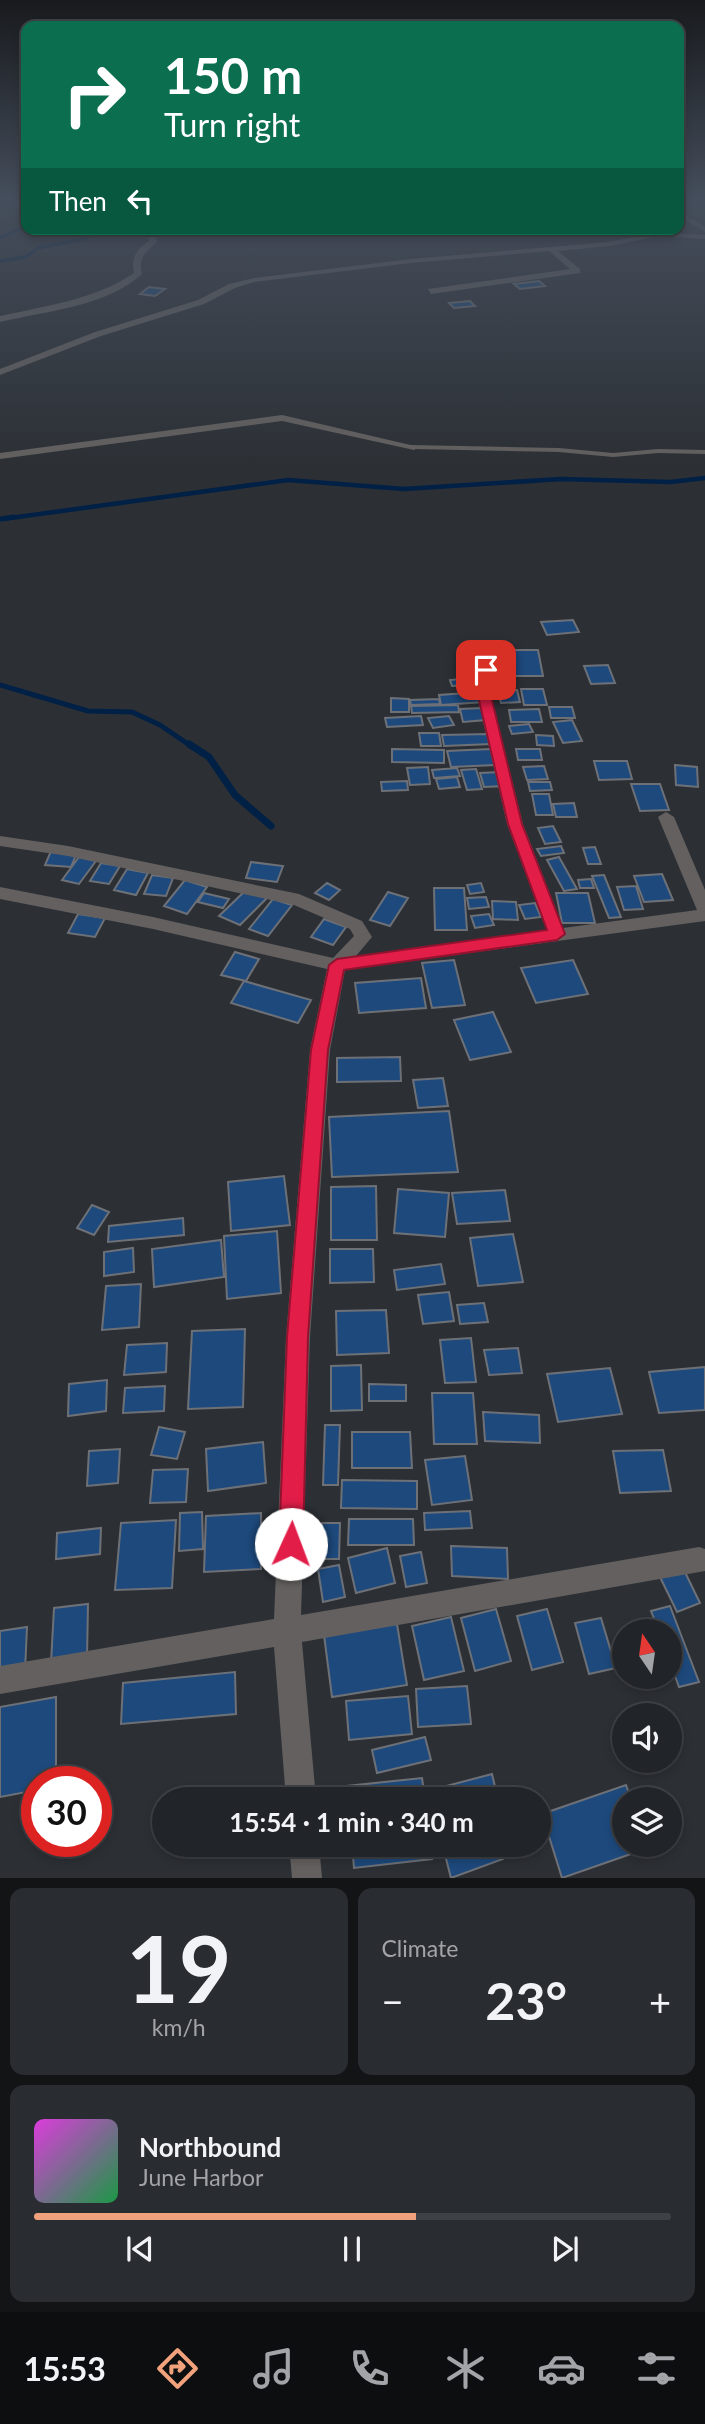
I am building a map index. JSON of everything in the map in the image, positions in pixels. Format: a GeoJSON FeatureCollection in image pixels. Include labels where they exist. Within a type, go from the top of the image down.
{"type":"FeatureCollection","features":[{"type":"Feature","properties":{"kind":"street"},"geometry":{"type":"LineString","coordinates":[[0,319],[110,289]]}},
{"type":"Feature","properties":{"kind":"street"},"geometry":{"type":"LineString","coordinates":[[0,372],[98,334],[201,302],[232,289]]}},
{"type":"Feature","properties":{"kind":"street"},"geometry":{"type":"LineString","coordinates":[[431,291],[448,289]]}},
{"type":"Feature","properties":{"kind":"street"},"geometry":{"type":"LineString","coordinates":[[0,456],[282,418],[414,447]]}},
{"type":"Feature","properties":{"kind":"street"},"geometry":{"type":"LineString","coordinates":[[479,652],[488,674],[484,696],[515,824],[557,934]]}},
{"type":"Feature","properties":{"kind":"street"},"geometry":{"type":"LineString","coordinates":[[0,893],[153,923],[337,965],[705,913],[666,817]]}},
{"type":"Feature","properties":{"kind":"street"},"geometry":{"type":"LineString","coordinates":[[0,841],[68,851],[299,900],[356,925],[363,937],[337,965],[320,1050],[298,1337],[287,1632],[300,1787]]}},
{"type":"Feature","properties":{"kind":"street"},"geometry":{"type":"LineString","coordinates":[[0,1680],[699,1560]]}},
{"type":"Feature","properties":{"kind":"street"},"geometry":{"type":"LineString","coordinates":[[305,1857],[307,1878]]}},
{"type":"Feature","properties":{"kind":"lane"},"geometry":{"type":"LineString","coordinates":[[414,447],[548,449],[613,455],[658,451],[705,452]]}},
{"type":"Feature","properties":{"kind":"building"},"geometry":{"type":"Polygon","coordinates":[[[147,289],[165,289],[155,296],[140,294],[147,289]]]}},
{"type":"Feature","properties":{"kind":"building"},"geometry":{"type":"Polygon","coordinates":[[[470,301],[475,306],[454,308],[449,303],[470,301]]]}},
{"type":"Feature","properties":{"kind":"building"},"geometry":{"type":"Polygon","coordinates":[[[573,620],[579,632],[547,635],[541,622],[573,620]]]}},
{"type":"Feature","properties":{"kind":"building"},"geometry":{"type":"Polygon","coordinates":[[[495,650],[538,650],[543,676],[499,676],[495,650]]]}},
{"type":"Feature","properties":{"kind":"building"},"geometry":{"type":"Polygon","coordinates":[[[608,665],[615,683],[591,684],[584,666],[608,665]]]}},
{"type":"Feature","properties":{"kind":"building"},"geometry":{"type":"Polygon","coordinates":[[[480,677],[483,684],[452,686],[450,680],[480,677]]]}},
{"type":"Feature","properties":{"kind":"building"},"geometry":{"type":"Polygon","coordinates":[[[521,689],[543,689],[547,705],[524,705],[521,689]]]}},
{"type":"Feature","properties":{"kind":"building"},"geometry":{"type":"Polygon","coordinates":[[[517,690],[520,702],[501,703],[498,691],[517,690]]]}},
{"type":"Feature","properties":{"kind":"building"},"geometry":{"type":"Polygon","coordinates":[[[481,692],[484,702],[441,705],[439,695],[481,692]]]}},
{"type":"Feature","properties":{"kind":"building"},"geometry":{"type":"Polygon","coordinates":[[[391,698],[409,699],[409,712],[391,712],[391,698]]]}},
{"type":"Feature","properties":{"kind":"building"},"geometry":{"type":"Polygon","coordinates":[[[439,699],[440,704],[411,705],[410,700],[439,699]]]}},
{"type":"Feature","properties":{"kind":"building"},"geometry":{"type":"Polygon","coordinates":[[[458,705],[459,712],[412,713],[411,706],[458,705]]]}},
{"type":"Feature","properties":{"kind":"building"},"geometry":{"type":"Polygon","coordinates":[[[549,707],[572,707],[575,718],[551,718],[549,707]]]}},
{"type":"Feature","properties":{"kind":"building"},"geometry":{"type":"Polygon","coordinates":[[[482,708],[486,720],[463,722],[460,709],[482,708]]]}},
{"type":"Feature","properties":{"kind":"building"},"geometry":{"type":"Polygon","coordinates":[[[539,709],[542,722],[511,722],[509,710],[539,709]]]}},
{"type":"Feature","properties":{"kind":"building"},"geometry":{"type":"Polygon","coordinates":[[[421,716],[423,725],[387,727],[385,718],[421,716]]]}},
{"type":"Feature","properties":{"kind":"building"},"geometry":{"type":"Polygon","coordinates":[[[449,716],[454,725],[433,728],[428,718],[449,716]]]}},
{"type":"Feature","properties":{"kind":"building"},"geometry":{"type":"Polygon","coordinates":[[[572,720],[582,741],[563,743],[553,722],[572,720]]]}},
{"type":"Feature","properties":{"kind":"building"},"geometry":{"type":"Polygon","coordinates":[[[529,724],[533,732],[512,734],[509,726],[529,724]]]}},
{"type":"Feature","properties":{"kind":"building"},"geometry":{"type":"Polygon","coordinates":[[[419,733],[439,733],[441,746],[421,746],[419,733]]]}},
{"type":"Feature","properties":{"kind":"building"},"geometry":{"type":"Polygon","coordinates":[[[489,734],[491,744],[444,746],[442,735],[489,734]]]}},
{"type":"Feature","properties":{"kind":"building"},"geometry":{"type":"Polygon","coordinates":[[[536,735],[553,736],[554,746],[537,745],[536,735]]]}},
{"type":"Feature","properties":{"kind":"building"},"geometry":{"type":"Polygon","coordinates":[[[392,749],[444,750],[444,763],[392,762],[392,749]]]}},
{"type":"Feature","properties":{"kind":"building"},"geometry":{"type":"Polygon","coordinates":[[[491,749],[495,765],[451,767],[447,751],[491,749]]]}},
{"type":"Feature","properties":{"kind":"building"},"geometry":{"type":"Polygon","coordinates":[[[516,749],[540,749],[542,760],[518,760],[516,749]]]}},
{"type":"Feature","properties":{"kind":"building"},"geometry":{"type":"Polygon","coordinates":[[[594,761],[627,761],[632,779],[599,780],[594,761]]]}},
{"type":"Feature","properties":{"kind":"building"},"geometry":{"type":"Polygon","coordinates":[[[675,765],[697,767],[698,787],[676,785],[675,765]]]}},
{"type":"Feature","properties":{"kind":"building"},"geometry":{"type":"Polygon","coordinates":[[[544,766],[548,779],[527,780],[523,767],[544,766]]]}},
{"type":"Feature","properties":{"kind":"building"},"geometry":{"type":"Polygon","coordinates":[[[428,767],[430,784],[410,785],[407,768],[428,767]]]}},
{"type":"Feature","properties":{"kind":"building"},"geometry":{"type":"Polygon","coordinates":[[[457,768],[460,776],[434,778],[432,770],[457,768]]]}},
{"type":"Feature","properties":{"kind":"building"},"geometry":{"type":"Polygon","coordinates":[[[476,769],[482,789],[467,790],[461,770],[476,769]]]}},
{"type":"Feature","properties":{"kind":"building"},"geometry":{"type":"Polygon","coordinates":[[[500,772],[505,786],[484,787],[480,773],[500,772]]]}},
{"type":"Feature","properties":{"kind":"building"},"geometry":{"type":"Polygon","coordinates":[[[457,777],[460,787],[439,789],[436,779],[457,777]]]}},
{"type":"Feature","properties":{"kind":"building"},"geometry":{"type":"Polygon","coordinates":[[[407,781],[408,790],[382,791],[381,782],[407,781]]]}},
{"type":"Feature","properties":{"kind":"building"},"geometry":{"type":"Polygon","coordinates":[[[528,782],[550,782],[552,790],[530,791],[528,782]]]}},
{"type":"Feature","properties":{"kind":"building"},"geometry":{"type":"Polygon","coordinates":[[[631,784],[660,784],[669,810],[640,811],[631,784]]]}},
{"type":"Feature","properties":{"kind":"building"},"geometry":{"type":"Polygon","coordinates":[[[532,794],[549,794],[553,815],[536,815],[532,794]]]}},
{"type":"Feature","properties":{"kind":"building"},"geometry":{"type":"Polygon","coordinates":[[[574,803],[577,817],[556,817],[553,804],[574,803]]]}},
{"type":"Feature","properties":{"kind":"building"},"geometry":{"type":"Polygon","coordinates":[[[553,826],[561,842],[545,844],[538,828],[553,826]]]}},
{"type":"Feature","properties":{"kind":"building"},"geometry":{"type":"Polygon","coordinates":[[[561,846],[564,853],[541,856],[537,849],[561,846]]]}},
{"type":"Feature","properties":{"kind":"building"},"geometry":{"type":"Polygon","coordinates":[[[595,847],[601,864],[588,864],[583,848],[595,847]]]}},
{"type":"Feature","properties":{"kind":"building"},"geometry":{"type":"Polygon","coordinates":[[[51,851],[77,853],[71,867],[45,865],[51,851]]]}},
{"type":"Feature","properties":{"kind":"building"},"geometry":{"type":"Polygon","coordinates":[[[79,857],[96,861],[79,884],[62,880],[79,857]]]}},
{"type":"Feature","properties":{"kind":"building"},"geometry":{"type":"Polygon","coordinates":[[[559,857],[577,889],[564,891],[547,860],[559,857]]]}},
{"type":"Feature","properties":{"kind":"building"},"geometry":{"type":"Polygon","coordinates":[[[251,862],[283,866],[277,882],[246,878],[251,862]]]}},
{"type":"Feature","properties":{"kind":"building"},"geometry":{"type":"Polygon","coordinates":[[[101,863],[120,866],[109,884],[90,881],[101,863]]]}},
{"type":"Feature","properties":{"kind":"building"},"geometry":{"type":"Polygon","coordinates":[[[127,869],[148,873],[136,895],[114,890],[127,869]]]}},
{"type":"Feature","properties":{"kind":"building"},"geometry":{"type":"Polygon","coordinates":[[[662,874],[673,900],[644,902],[634,876],[662,874]]]}},
{"type":"Feature","properties":{"kind":"building"},"geometry":{"type":"Polygon","coordinates":[[[152,875],[173,878],[166,896],[144,894],[152,875]]]}},
{"type":"Feature","properties":{"kind":"building"},"geometry":{"type":"Polygon","coordinates":[[[604,875],[621,917],[609,918],[592,876],[604,875]]]}},
{"type":"Feature","properties":{"kind":"building"},"geometry":{"type":"Polygon","coordinates":[[[591,879],[594,888],[580,888],[578,880],[591,879]]]}},
{"type":"Feature","properties":{"kind":"building"},"geometry":{"type":"Polygon","coordinates":[[[185,880],[207,887],[187,914],[164,906],[185,880]]]}},
{"type":"Feature","properties":{"kind":"building"},"geometry":{"type":"Polygon","coordinates":[[[327,883],[340,890],[329,900],[315,893],[327,883]]]}},
{"type":"Feature","properties":{"kind":"building"},"geometry":{"type":"Polygon","coordinates":[[[481,883],[484,892],[470,894],[467,885],[481,883]]]}},
{"type":"Feature","properties":{"kind":"building"},"geometry":{"type":"Polygon","coordinates":[[[636,886],[643,909],[624,910],[617,887],[636,886]]]}},
{"type":"Feature","properties":{"kind":"building"},"geometry":{"type":"Polygon","coordinates":[[[434,888],[464,888],[467,930],[435,930],[434,888]]]}},
{"type":"Feature","properties":{"kind":"building"},"geometry":{"type":"Polygon","coordinates":[[[247,889],[267,898],[240,925],[219,916],[247,889]]]}},
{"type":"Feature","properties":{"kind":"building"},"geometry":{"type":"Polygon","coordinates":[[[388,892],[408,898],[390,926],[370,920],[388,892]]]}},
{"type":"Feature","properties":{"kind":"building"},"geometry":{"type":"Polygon","coordinates":[[[204,893],[229,899],[223,908],[198,902],[204,893]]]}},
{"type":"Feature","properties":{"kind":"building"},"geometry":{"type":"Polygon","coordinates":[[[556,893],[588,893],[595,923],[562,923],[556,893]]]}},
{"type":"Feature","properties":{"kind":"building"},"geometry":{"type":"Polygon","coordinates":[[[486,897],[489,907],[469,909],[467,898],[486,897]]]}},
{"type":"Feature","properties":{"kind":"building"},"geometry":{"type":"Polygon","coordinates":[[[273,899],[292,905],[268,936],[249,929],[273,899]]]}},
{"type":"Feature","properties":{"kind":"building"},"geometry":{"type":"Polygon","coordinates":[[[492,901],[516,902],[518,920],[493,919],[492,901]]]}},
{"type":"Feature","properties":{"kind":"building"},"geometry":{"type":"Polygon","coordinates":[[[535,903],[541,917],[525,919],[519,905],[535,903]]]}},
{"type":"Feature","properties":{"kind":"building"},"geometry":{"type":"Polygon","coordinates":[[[78,914],[105,918],[95,937],[68,933],[78,914]]]}},
{"type":"Feature","properties":{"kind":"building"},"geometry":{"type":"Polygon","coordinates":[[[489,914],[494,925],[475,928],[471,916],[489,914]]]}},
{"type":"Feature","properties":{"kind":"building"},"geometry":{"type":"Polygon","coordinates":[[[324,919],[346,927],[333,945],[311,937],[324,919]]]}},
{"type":"Feature","properties":{"kind":"building"},"geometry":{"type":"Polygon","coordinates":[[[235,952],[259,959],[246,981],[221,975],[235,952]]]}},
{"type":"Feature","properties":{"kind":"building"},"geometry":{"type":"Polygon","coordinates":[[[454,960],[465,1005],[432,1008],[422,963],[454,960]]]}},
{"type":"Feature","properties":{"kind":"building"},"geometry":{"type":"Polygon","coordinates":[[[573,960],[588,994],[536,1003],[521,968],[573,960]]]}},
{"type":"Feature","properties":{"kind":"building"},"geometry":{"type":"Polygon","coordinates":[[[421,978],[426,1008],[359,1013],[355,983],[421,978]]]}},
{"type":"Feature","properties":{"kind":"building"},"geometry":{"type":"Polygon","coordinates":[[[244,981],[311,1000],[298,1023],[231,1003],[244,981]]]}},
{"type":"Feature","properties":{"kind":"building"},"geometry":{"type":"Polygon","coordinates":[[[493,1012],[511,1052],[470,1060],[454,1020],[493,1012]]]}},
{"type":"Feature","properties":{"kind":"building"},"geometry":{"type":"Polygon","coordinates":[[[400,1057],[401,1081],[337,1082],[337,1058],[400,1057]]]}},
{"type":"Feature","properties":{"kind":"building"},"geometry":{"type":"Polygon","coordinates":[[[443,1078],[448,1106],[418,1108],[413,1080],[443,1078]]]}},
{"type":"Feature","properties":{"kind":"building"},"geometry":{"type":"Polygon","coordinates":[[[449,1111],[458,1172],[332,1177],[329,1117],[449,1111]]]}},
{"type":"Feature","properties":{"kind":"building"},"geometry":{"type":"Polygon","coordinates":[[[284,1176],[290,1225],[231,1231],[228,1182],[284,1176]]]}},
{"type":"Feature","properties":{"kind":"building"},"geometry":{"type":"Polygon","coordinates":[[[376,1186],[377,1240],[331,1240],[331,1187],[376,1186]]]}},
{"type":"Feature","properties":{"kind":"building"},"geometry":{"type":"Polygon","coordinates":[[[398,1189],[449,1193],[445,1237],[394,1233],[398,1189]]]}},
{"type":"Feature","properties":{"kind":"building"},"geometry":{"type":"Polygon","coordinates":[[[505,1190],[510,1221],[457,1224],[452,1193],[505,1190]]]}},
{"type":"Feature","properties":{"kind":"building"},"geometry":{"type":"Polygon","coordinates":[[[92,1205],[109,1212],[94,1235],[77,1228],[92,1205]]]}},
{"type":"Feature","properties":{"kind":"building"},"geometry":{"type":"Polygon","coordinates":[[[183,1218],[184,1235],[108,1242],[109,1226],[183,1218]]]}},
{"type":"Feature","properties":{"kind":"building"},"geometry":{"type":"Polygon","coordinates":[[[277,1231],[281,1293],[227,1299],[224,1236],[277,1231]]]}},
{"type":"Feature","properties":{"kind":"building"},"geometry":{"type":"Polygon","coordinates":[[[513,1234],[523,1282],[478,1286],[470,1238],[513,1234]]]}},
{"type":"Feature","properties":{"kind":"building"},"geometry":{"type":"Polygon","coordinates":[[[221,1240],[224,1277],[154,1287],[152,1249],[221,1240]]]}},
{"type":"Feature","properties":{"kind":"building"},"geometry":{"type":"Polygon","coordinates":[[[133,1248],[134,1272],[104,1276],[104,1252],[133,1248]]]}},
{"type":"Feature","properties":{"kind":"building"},"geometry":{"type":"Polygon","coordinates":[[[330,1249],[373,1249],[374,1282],[330,1283],[330,1249]]]}},
{"type":"Feature","properties":{"kind":"building"},"geometry":{"type":"Polygon","coordinates":[[[441,1264],[445,1284],[397,1290],[394,1270],[441,1264]]]}},
{"type":"Feature","properties":{"kind":"building"},"geometry":{"type":"Polygon","coordinates":[[[141,1284],[139,1327],[102,1330],[106,1286],[141,1284]]]}},
{"type":"Feature","properties":{"kind":"building"},"geometry":{"type":"Polygon","coordinates":[[[449,1292],[454,1321],[423,1324],[418,1295],[449,1292]]]}},
{"type":"Feature","properties":{"kind":"building"},"geometry":{"type":"Polygon","coordinates":[[[484,1303],[488,1322],[460,1324],[457,1305],[484,1303]]]}},
{"type":"Feature","properties":{"kind":"building"},"geometry":{"type":"Polygon","coordinates":[[[386,1310],[389,1353],[337,1355],[336,1311],[386,1310]]]}},
{"type":"Feature","properties":{"kind":"building"},"geometry":{"type":"Polygon","coordinates":[[[245,1329],[243,1407],[188,1409],[192,1331],[245,1329]]]}},
{"type":"Feature","properties":{"kind":"building"},"geometry":{"type":"Polygon","coordinates":[[[471,1338],[476,1382],[445,1383],[440,1340],[471,1338]]]}},
{"type":"Feature","properties":{"kind":"building"},"geometry":{"type":"Polygon","coordinates":[[[167,1343],[166,1372],[124,1375],[127,1345],[167,1343]]]}},
{"type":"Feature","properties":{"kind":"building"},"geometry":{"type":"Polygon","coordinates":[[[518,1348],[522,1373],[489,1375],[484,1350],[518,1348]]]}},
{"type":"Feature","properties":{"kind":"building"},"geometry":{"type":"Polygon","coordinates":[[[361,1365],[362,1410],[331,1411],[331,1366],[361,1365]]]}},
{"type":"Feature","properties":{"kind":"building"},"geometry":{"type":"Polygon","coordinates":[[[705,1367],[705,1410],[659,1413],[649,1372],[705,1367]]]}},
{"type":"Feature","properties":{"kind":"building"},"geometry":{"type":"Polygon","coordinates":[[[610,1368],[622,1414],[558,1422],[547,1374],[610,1368]]]}},
{"type":"Feature","properties":{"kind":"building"},"geometry":{"type":"Polygon","coordinates":[[[107,1380],[106,1411],[68,1416],[69,1384],[107,1380]]]}},
{"type":"Feature","properties":{"kind":"building"},"geometry":{"type":"Polygon","coordinates":[[[369,1384],[406,1385],[406,1401],[369,1401],[369,1384]]]}},
{"type":"Feature","properties":{"kind":"building"},"geometry":{"type":"Polygon","coordinates":[[[165,1386],[164,1411],[123,1413],[125,1388],[165,1386]]]}},
{"type":"Feature","properties":{"kind":"building"},"geometry":{"type":"Polygon","coordinates":[[[432,1393],[473,1393],[477,1444],[434,1444],[432,1393]]]}},
{"type":"Feature","properties":{"kind":"building"},"geometry":{"type":"Polygon","coordinates":[[[483,1412],[539,1415],[540,1443],[485,1441],[483,1412]]]}},
{"type":"Feature","properties":{"kind":"building"},"geometry":{"type":"Polygon","coordinates":[[[325,1425],[340,1425],[338,1485],[323,1485],[325,1425]]]}},
{"type":"Feature","properties":{"kind":"building"},"geometry":{"type":"Polygon","coordinates":[[[159,1427],[185,1432],[177,1459],[151,1455],[159,1427]]]}},
{"type":"Feature","properties":{"kind":"building"},"geometry":{"type":"Polygon","coordinates":[[[352,1432],[410,1432],[412,1468],[352,1468],[352,1432]]]}},
{"type":"Feature","properties":{"kind":"building"},"geometry":{"type":"Polygon","coordinates":[[[263,1442],[266,1483],[208,1491],[206,1449],[263,1442]]]}},
{"type":"Feature","properties":{"kind":"building"},"geometry":{"type":"Polygon","coordinates":[[[120,1449],[118,1483],[87,1486],[89,1451],[120,1449]]]}},
{"type":"Feature","properties":{"kind":"building"},"geometry":{"type":"Polygon","coordinates":[[[663,1450],[671,1491],[620,1493],[613,1451],[663,1450]]]}},
{"type":"Feature","properties":{"kind":"building"},"geometry":{"type":"Polygon","coordinates":[[[465,1456],[472,1500],[432,1505],[425,1460],[465,1456]]]}},
{"type":"Feature","properties":{"kind":"building"},"geometry":{"type":"Polygon","coordinates":[[[188,1469],[186,1502],[150,1503],[153,1470],[188,1469]]]}},
{"type":"Feature","properties":{"kind":"building"},"geometry":{"type":"Polygon","coordinates":[[[342,1480],[417,1481],[417,1509],[341,1508],[342,1480]]]}},
{"type":"Feature","properties":{"kind":"building"},"geometry":{"type":"Polygon","coordinates":[[[470,1511],[472,1528],[425,1530],[424,1513],[470,1511]]]}},
{"type":"Feature","properties":{"kind":"building"},"geometry":{"type":"Polygon","coordinates":[[[202,1512],[203,1549],[179,1551],[180,1513],[202,1512]]]}},
{"type":"Feature","properties":{"kind":"building"},"geometry":{"type":"Polygon","coordinates":[[[261,1513],[261,1569],[204,1572],[206,1516],[261,1513]]]}},
{"type":"Feature","properties":{"kind":"building"},"geometry":{"type":"Polygon","coordinates":[[[349,1519],[413,1519],[414,1545],[348,1545],[349,1519]]]}},
{"type":"Feature","properties":{"kind":"building"},"geometry":{"type":"Polygon","coordinates":[[[176,1520],[172,1588],[115,1590],[121,1523],[176,1520]]]}},
{"type":"Feature","properties":{"kind":"building"},"geometry":{"type":"Polygon","coordinates":[[[322,1523],[340,1523],[339,1559],[321,1559],[322,1523]]]}},
{"type":"Feature","properties":{"kind":"building"},"geometry":{"type":"Polygon","coordinates":[[[101,1528],[100,1554],[56,1559],[57,1533],[101,1528]]]}},
{"type":"Feature","properties":{"kind":"building"},"geometry":{"type":"Polygon","coordinates":[[[451,1546],[507,1548],[508,1579],[452,1576],[451,1546]]]}},
{"type":"Feature","properties":{"kind":"building"},"geometry":{"type":"Polygon","coordinates":[[[387,1548],[395,1583],[356,1593],[348,1558],[387,1548]]]}},
{"type":"Feature","properties":{"kind":"building"},"geometry":{"type":"Polygon","coordinates":[[[421,1552],[427,1583],[406,1587],[400,1556],[421,1552]]]}},
{"type":"Feature","properties":{"kind":"building"},"geometry":{"type":"Polygon","coordinates":[[[339,1565],[345,1597],[323,1602],[318,1569],[339,1565]]]}},
{"type":"Feature","properties":{"kind":"building"},"geometry":{"type":"Polygon","coordinates":[[[682,1566],[700,1603],[677,1612],[659,1575],[682,1566]]]}},
{"type":"Feature","properties":{"kind":"building"},"geometry":{"type":"Polygon","coordinates":[[[88,1604],[87,1659],[51,1663],[54,1608],[88,1604]]]}},
{"type":"Feature","properties":{"kind":"building"},"geometry":{"type":"Polygon","coordinates":[[[670,1606],[675,1619],[654,1619],[651,1611],[670,1606]]]}},
{"type":"Feature","properties":{"kind":"building"},"geometry":{"type":"Polygon","coordinates":[[[496,1609],[511,1661],[475,1671],[461,1618],[496,1609]]]}},
{"type":"Feature","properties":{"kind":"building"},"geometry":{"type":"Polygon","coordinates":[[[547,1609],[563,1662],[532,1670],[517,1616],[547,1609]]]}},
{"type":"Feature","properties":{"kind":"building"},"geometry":{"type":"Polygon","coordinates":[[[451,1617],[464,1671],[424,1680],[412,1626],[451,1617]]]}},
{"type":"Feature","properties":{"kind":"building"},"geometry":{"type":"Polygon","coordinates":[[[601,1618],[612,1655],[612,1669],[589,1674],[575,1623],[601,1618]]]}},
{"type":"Feature","properties":{"kind":"building"},"geometry":{"type":"Polygon","coordinates":[[[397,1624],[407,1685],[332,1697],[324,1635],[397,1624]]]}},
{"type":"Feature","properties":{"kind":"building"},"geometry":{"type":"Polygon","coordinates":[[[27,1627],[25,1671],[0,1675],[0,1631],[27,1627]]]}},
{"type":"Feature","properties":{"kind":"building"},"geometry":{"type":"Polygon","coordinates":[[[682,1637],[699,1682],[682,1686],[682,1637]]]}},
{"type":"Feature","properties":{"kind":"building"},"geometry":{"type":"Polygon","coordinates":[[[235,1672],[236,1714],[121,1724],[123,1683],[235,1672]]]}},
{"type":"Feature","properties":{"kind":"building"},"geometry":{"type":"Polygon","coordinates":[[[467,1686],[471,1724],[418,1727],[416,1689],[467,1686]]]}},
{"type":"Feature","properties":{"kind":"building"},"geometry":{"type":"Polygon","coordinates":[[[408,1696],[412,1734],[349,1740],[346,1701],[408,1696]]]}},
{"type":"Feature","properties":{"kind":"building"},"geometry":{"type":"Polygon","coordinates":[[[56,1697],[56,1766],[21,1766],[21,1793],[0,1797],[0,1707],[56,1697]]]}},
{"type":"Feature","properties":{"kind":"building"},"geometry":{"type":"Polygon","coordinates":[[[425,1737],[431,1760],[377,1773],[372,1750],[425,1737]]]}},
{"type":"Feature","properties":{"kind":"building"},"geometry":{"type":"Polygon","coordinates":[[[492,1774],[495,1787],[443,1787],[492,1774]]]}},
{"type":"Feature","properties":{"kind":"building"},"geometry":{"type":"Polygon","coordinates":[[[422,1778],[423,1787],[347,1787],[422,1778]]]}},
{"type":"Feature","properties":{"kind":"building"},"geometry":{"type":"Polygon","coordinates":[[[612,1790],[612,1857],[622,1857],[562,1878],[551,1843],[551,1811],[612,1790]]]}},
{"type":"Feature","properties":{"kind":"building"},"geometry":{"type":"Polygon","coordinates":[[[353,1857],[432,1859],[354,1868],[353,1857]]]}},
{"type":"Feature","properties":{"kind":"building"},"geometry":{"type":"Polygon","coordinates":[[[446,1857],[502,1857],[503,1859],[451,1878],[446,1857]]]}},
{"type":"Feature","properties":{"kind":"waterway"},"geometry":{"type":"LineString","coordinates":[[3,519],[288,480],[404,489],[561,479],[671,482],[705,478]]}},
{"type":"Feature","properties":{"kind":"waterway"},"geometry":{"type":"LineString","coordinates":[[0,519],[14,517]]}},
{"type":"Feature","properties":{"kind":"waterway"},"geometry":{"type":"LineString","coordinates":[[0,685],[88,711],[132,712],[160,725],[191,746]]}},
{"type":"Feature","properties":{"kind":"waterway"},"geometry":{"type":"LineString","coordinates":[[189,744],[209,757],[235,795],[271,826]]}},
{"type":"Feature","properties":{"kind":"route"},"geometry":{"type":"LineString","coordinates":[[291,1544],[298,1337],[320,1050],[337,965],[557,934],[515,824],[484,696],[488,679],[486,670]]}}]}
